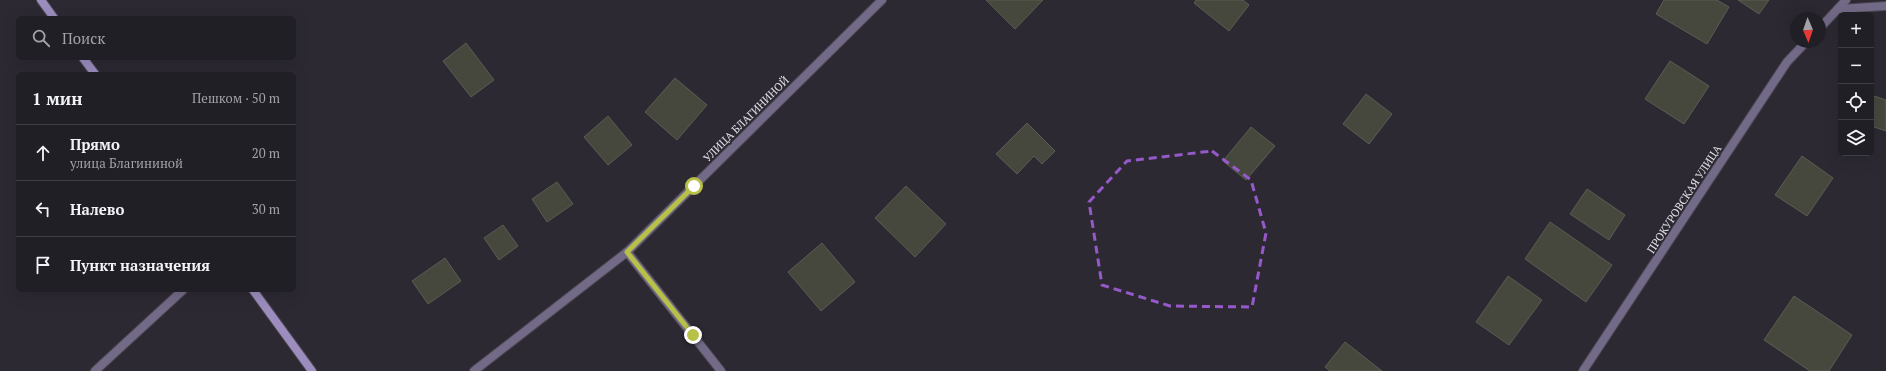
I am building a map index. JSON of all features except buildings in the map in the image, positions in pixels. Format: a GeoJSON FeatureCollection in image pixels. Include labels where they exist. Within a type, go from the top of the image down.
{"type":"FeatureCollection","features":[{"type":"Feature","properties":{"kind":"main road"},"geometry":{"type":"LineString","coordinates":[[41,0],[53,16]]}},
{"type":"Feature","properties":{"kind":"main road"},"geometry":{"type":"LineString","coordinates":[[84,60],[94,72]]}},
{"type":"Feature","properties":{"kind":"main road"},"geometry":{"type":"LineString","coordinates":[[254,292],[312,371]]}},
{"type":"Feature","properties":{"kind":"street","name":"УЛИЦА БЛАГИНИНОЙ"},"geometry":{"type":"LineString","coordinates":[[474,371],[627,252],[882,0]]}},
{"type":"Feature","properties":{"kind":"street"},"geometry":{"type":"LineString","coordinates":[[1826,22],[1846,0]]}},
{"type":"Feature","properties":{"kind":"street"},"geometry":{"type":"LineString","coordinates":[[1839,8],[1886,6]]}},
{"type":"Feature","properties":{"kind":"street","name":"ПРОКУРОВСКАЯ УЛИЦА"},"geometry":{"type":"LineString","coordinates":[[1583,371],[1787,62],[1800,48]]}},
{"type":"Feature","properties":{"kind":"street"},"geometry":{"type":"LineString","coordinates":[[627,252],[721,371]]}},
{"type":"Feature","properties":{"kind":"street"},"geometry":{"type":"LineString","coordinates":[[95,371],[180,292]]}},
{"type":"Feature","properties":{"kind":"highlighted area"},"geometry":{"type":"Polygon","coordinates":[[[1212,151],[1251,180],[1266,233],[1252,307],[1170,306],[1102,285],[1089,202],[1127,161],[1212,151]]]}},
{"type":"Feature","properties":{"kind":"route"},"geometry":{"type":"LineString","coordinates":[[693,335],[627,252],[694,186]]}}]}
